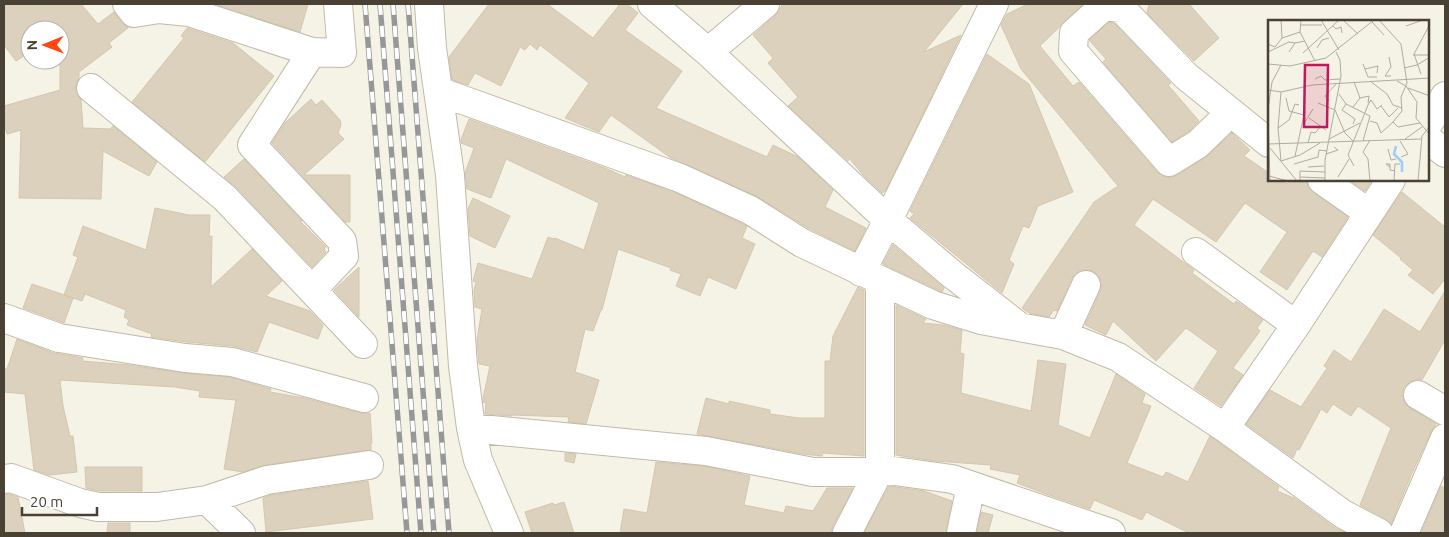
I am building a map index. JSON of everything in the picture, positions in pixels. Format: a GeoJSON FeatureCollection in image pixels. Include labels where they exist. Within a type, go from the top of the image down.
{"type":"FeatureCollection","features":[{"type":"Feature","properties":{"kind":"street"},"geometry":{"type":"LineString","coordinates":[[127,4],[134,13],[159,9],[189,12],[312,52],[342,53],[338,4]]}},
{"type":"Feature","properties":{"kind":"street"},"geometry":{"type":"LineString","coordinates":[[429,4],[432,48],[450,174],[463,366],[471,428],[478,460],[508,533]]}},
{"type":"Feature","properties":{"kind":"street"},"geometry":{"type":"LineString","coordinates":[[652,4],[708,52],[888,220],[953,275],[1019,326]]}},
{"type":"Feature","properties":{"kind":"street"},"geometry":{"type":"LineString","coordinates":[[708,52],[765,4]]}},
{"type":"Feature","properties":{"kind":"street"},"geometry":{"type":"LineString","coordinates":[[847,533],[880,469],[870,276],[888,220],[994,4]]}},
{"type":"Feature","properties":{"kind":"street"},"geometry":{"type":"LineString","coordinates":[[1230,113],[1198,144],[1169,162],[1073,51],[1074,33],[1104,6],[1121,8],[1186,76],[1268,142]]}},
{"type":"Feature","properties":{"kind":"street"},"geometry":{"type":"LineString","coordinates":[[312,52],[252,145],[342,241],[344,256],[313,289]]}},
{"type":"Feature","properties":{"kind":"street"},"geometry":{"type":"LineString","coordinates":[[91,88],[225,198],[363,344]]}},
{"type":"Feature","properties":{"kind":"street"},"geometry":{"type":"LineString","coordinates":[[438,91],[680,178],[750,210],[802,243],[933,305],[980,320],[1063,335],[1118,357],[1225,428],[1343,514],[1379,533]]}},
{"type":"Feature","properties":{"kind":"street"},"geometry":{"type":"LineString","coordinates":[[1429,122],[1445,96]]}},
{"type":"Feature","properties":{"kind":"street"},"geometry":{"type":"LineString","coordinates":[[1429,140],[1445,154]]}},
{"type":"Feature","properties":{"kind":"street"},"geometry":{"type":"LineString","coordinates":[[1323,181],[1369,213]]}},
{"type":"Feature","properties":{"kind":"street"},"geometry":{"type":"LineString","coordinates":[[1225,428],[1296,325],[1390,181]]}},
{"type":"Feature","properties":{"kind":"street"},"geometry":{"type":"LineString","coordinates":[[1196,252],[1296,325]]}},
{"type":"Feature","properties":{"kind":"street"},"geometry":{"type":"LineString","coordinates":[[1063,335],[1086,285]]}},
{"type":"Feature","properties":{"kind":"street"},"geometry":{"type":"LineString","coordinates":[[4,318],[59,338],[185,358],[232,362],[364,398]]}},
{"type":"Feature","properties":{"kind":"street"},"geometry":{"type":"LineString","coordinates":[[1418,395],[1445,412]]}},
{"type":"Feature","properties":{"kind":"street"},"geometry":{"type":"LineString","coordinates":[[471,428],[706,451],[813,472],[867,472],[880,469],[952,479],[1111,533]]}},
{"type":"Feature","properties":{"kind":"street"},"geometry":{"type":"LineString","coordinates":[[1404,533],[1445,438]]}},
{"type":"Feature","properties":{"kind":"street"},"geometry":{"type":"LineString","coordinates":[[4,479],[11,478],[80,503],[98,507],[157,507],[207,500],[268,480],[369,465]]}},
{"type":"Feature","properties":{"kind":"street"},"geometry":{"type":"LineString","coordinates":[[961,533],[971,486]]}},
{"type":"Feature","properties":{"kind":"street"},"geometry":{"type":"LineString","coordinates":[[207,500],[241,533]]}},
{"type":"Feature","properties":{"kind":"building"},"geometry":{"type":"Polygon","coordinates":[[[4,4],[81,4],[98,24],[114,12],[128,28],[109,43],[112,47],[79,72],[76,93],[81,100],[83,128],[110,129],[113,126],[157,162],[149,176],[103,151],[101,199],[19,198],[21,130],[7,134],[4,123],[4,106],[60,90],[60,70],[70,70],[70,20],[20,20],[20,58],[16,61],[4,45],[4,4]]]}},
{"type":"Feature","properties":{"kind":"building"},"geometry":{"type":"Polygon","coordinates":[[[214,4],[308,4],[300,32],[214,4]]]}},
{"type":"Feature","properties":{"kind":"building"},"geometry":{"type":"Polygon","coordinates":[[[489,4],[547,4],[593,38],[620,4],[627,4],[638,13],[625,30],[682,71],[656,108],[767,157],[773,145],[798,157],[833,190],[825,207],[866,228],[855,251],[810,229],[756,196],[671,158],[611,115],[599,132],[565,118],[589,83],[540,45],[537,50],[530,44],[525,50],[520,47],[501,86],[475,73],[468,85],[452,80],[449,57],[489,4]]]}},
{"type":"Feature","properties":{"kind":"building"},"geometry":{"type":"Polygon","coordinates":[[[783,4],[963,4],[924,52],[961,35],[886,190],[882,193],[849,158],[848,161],[788,106],[798,97],[768,63],[773,58],[753,35],[775,16],[783,4]]]}},
{"type":"Feature","properties":{"kind":"building"},"geometry":{"type":"Polygon","coordinates":[[[1028,4],[1083,4],[1040,46],[1073,86],[1079,82],[1157,172],[1163,176],[1170,178],[1177,175],[1206,157],[1232,133],[1250,150],[1244,156],[1268,172],[1268,181],[1282,181],[1287,184],[1289,181],[1307,181],[1308,187],[1313,192],[1348,217],[1322,257],[1313,251],[1287,290],[1260,272],[1287,232],[1245,203],[1216,242],[1153,199],[1134,225],[1194,270],[1192,273],[1234,304],[1236,301],[1263,320],[1257,328],[1260,331],[1233,368],[1243,375],[1221,406],[1194,388],[1218,351],[1186,328],[1156,361],[1113,321],[1106,335],[1085,325],[1102,284],[1099,276],[1093,271],[1084,270],[1072,278],[1057,311],[1054,310],[1049,317],[1029,313],[1022,308],[1094,202],[1118,186],[1021,69],[1001,25],[1007,14],[1028,4]]]}},
{"type":"Feature","properties":{"kind":"building"},"geometry":{"type":"Polygon","coordinates":[[[1149,4],[1189,4],[1219,38],[1194,61],[1147,13],[1149,4]]]}},
{"type":"Feature","properties":{"kind":"building"},"geometry":{"type":"Polygon","coordinates":[[[1109,22],[1114,23],[1171,83],[1168,85],[1199,121],[1188,132],[1172,142],[1103,62],[1106,59],[1089,40],[1109,22]]]}},
{"type":"Feature","properties":{"kind":"building"},"geometry":{"type":"Polygon","coordinates":[[[187,28],[233,43],[274,76],[205,162],[132,102],[184,38],[181,36],[187,28]]]}},
{"type":"Feature","properties":{"kind":"building"},"geometry":{"type":"Polygon","coordinates":[[[987,54],[1029,84],[1073,192],[1038,206],[1029,228],[1023,226],[1009,260],[1014,264],[1002,293],[910,218],[914,214],[910,211],[987,54]]]}},
{"type":"Feature","properties":{"kind":"building"},"geometry":{"type":"Polygon","coordinates":[[[311,99],[316,105],[322,100],[340,120],[341,125],[338,133],[344,139],[304,175],[350,175],[350,222],[345,222],[272,143],[285,123],[311,99]]]}},
{"type":"Feature","properties":{"kind":"building"},"geometry":{"type":"Polygon","coordinates":[[[469,119],[625,177],[626,175],[674,192],[747,226],[742,238],[755,244],[736,289],[708,277],[700,296],[676,286],[681,274],[670,270],[671,268],[618,249],[602,310],[593,331],[585,329],[575,372],[599,380],[586,424],[568,422],[569,417],[485,414],[486,403],[483,402],[483,398],[490,366],[479,364],[477,340],[482,309],[475,307],[474,291],[476,282],[473,281],[478,263],[532,279],[548,237],[584,250],[599,203],[506,159],[491,198],[467,189],[465,173],[474,148],[461,143],[461,140],[469,119]]]}},
{"type":"Feature","properties":{"kind":"building"},"geometry":{"type":"Polygon","coordinates":[[[244,159],[326,247],[324,249],[326,252],[312,267],[236,187],[224,177],[244,159]]]}},
{"type":"Feature","properties":{"kind":"building"},"geometry":{"type":"Polygon","coordinates":[[[1350,181],[1371,181],[1365,191],[1350,181]]]}},
{"type":"Feature","properties":{"kind":"building"},"geometry":{"type":"Polygon","coordinates":[[[1402,192],[1445,227],[1445,279],[1433,294],[1408,275],[1413,270],[1373,235],[1402,192]]]}},
{"type":"Feature","properties":{"kind":"building"},"geometry":{"type":"Polygon","coordinates":[[[473,198],[510,216],[495,248],[470,236],[468,209],[473,198]]]}},
{"type":"Feature","properties":{"kind":"building"},"geometry":{"type":"Polygon","coordinates":[[[155,208],[189,215],[210,215],[209,237],[212,236],[211,287],[252,249],[282,281],[266,296],[310,311],[323,325],[318,339],[269,322],[257,352],[233,346],[151,337],[152,334],[127,325],[129,320],[124,317],[126,310],[85,294],[82,301],[64,295],[78,257],[73,255],[83,226],[146,250],[155,208]]]}},
{"type":"Feature","properties":{"kind":"building"},"geometry":{"type":"Polygon","coordinates":[[[893,245],[944,288],[942,292],[883,264],[893,245]]]}},
{"type":"Feature","properties":{"kind":"building"},"geometry":{"type":"Polygon","coordinates":[[[359,267],[359,317],[334,290],[359,267]]]}},
{"type":"Feature","properties":{"kind":"building"},"geometry":{"type":"Polygon","coordinates":[[[32,284],[73,298],[64,323],[23,308],[32,284]]]}},
{"type":"Feature","properties":{"kind":"building"},"geometry":{"type":"Polygon","coordinates":[[[858,287],[864,290],[864,456],[823,453],[822,456],[803,454],[697,434],[706,398],[729,404],[729,401],[770,410],[770,414],[799,418],[825,418],[825,361],[830,361],[833,336],[858,287]]]}},
{"type":"Feature","properties":{"kind":"building"},"geometry":{"type":"Polygon","coordinates":[[[1445,291],[1445,340],[1422,380],[1418,379],[1410,382],[1404,387],[1402,394],[1404,402],[1410,408],[1436,424],[1412,473],[1391,524],[1386,519],[1360,505],[1391,428],[1358,406],[1351,416],[1333,404],[1327,413],[1321,409],[1293,458],[1246,424],[1270,390],[1301,407],[1327,368],[1324,366],[1334,350],[1351,362],[1384,309],[1420,332],[1445,291]]]}},
{"type":"Feature","properties":{"kind":"building"},"geometry":{"type":"Polygon","coordinates":[[[896,305],[926,319],[923,323],[943,325],[962,330],[960,353],[964,354],[961,393],[1031,411],[1038,360],[1066,364],[1058,425],[1090,438],[1116,374],[1145,394],[1142,403],[1151,406],[1127,463],[1163,477],[1166,472],[1188,482],[1210,436],[1279,487],[1277,491],[1294,498],[1334,527],[1346,533],[1189,533],[1146,512],[1142,520],[1094,500],[1090,509],[1046,494],[1017,483],[1020,475],[990,469],[991,465],[935,461],[896,455],[896,305]]]}},
{"type":"Feature","properties":{"kind":"building"},"geometry":{"type":"Polygon","coordinates":[[[17,339],[54,353],[83,358],[82,361],[229,377],[271,389],[270,392],[304,398],[360,413],[370,413],[371,450],[265,465],[243,472],[224,469],[236,400],[199,397],[200,391],[175,387],[60,380],[63,406],[70,436],[73,436],[77,472],[49,475],[34,470],[25,394],[4,392],[4,369],[7,369],[17,339]]]}},
{"type":"Feature","properties":{"kind":"building"},"geometry":{"type":"Polygon","coordinates":[[[565,453],[576,454],[574,463],[565,461],[565,453]]]}},
{"type":"Feature","properties":{"kind":"building"},"geometry":{"type":"Polygon","coordinates":[[[656,462],[704,466],[750,476],[744,505],[784,513],[786,506],[813,511],[827,488],[853,488],[831,533],[620,533],[624,509],[647,513],[656,462]]]}},
{"type":"Feature","properties":{"kind":"building"},"geometry":{"type":"Polygon","coordinates":[[[85,467],[142,467],[142,491],[100,491],[86,488],[85,467]]]}},
{"type":"Feature","properties":{"kind":"building"},"geometry":{"type":"Polygon","coordinates":[[[368,481],[373,519],[266,532],[263,498],[271,495],[368,481]]]}},
{"type":"Feature","properties":{"kind":"building"},"geometry":{"type":"Polygon","coordinates":[[[889,486],[924,491],[952,501],[946,533],[864,533],[889,486]]]}},
{"type":"Feature","properties":{"kind":"building"},"geometry":{"type":"Polygon","coordinates":[[[1441,486],[1445,488],[1445,533],[1421,533],[1441,486]]]}},
{"type":"Feature","properties":{"kind":"building"},"geometry":{"type":"Polygon","coordinates":[[[4,494],[18,497],[25,533],[4,533],[4,494]]]}},
{"type":"Feature","properties":{"kind":"building"},"geometry":{"type":"Polygon","coordinates":[[[564,502],[574,533],[532,533],[525,512],[553,503],[554,505],[564,502]]]}},
{"type":"Feature","properties":{"kind":"building"},"geometry":{"type":"Polygon","coordinates":[[[981,512],[993,515],[988,533],[977,533],[981,512]]]}},
{"type":"Feature","properties":{"kind":"building"},"geometry":{"type":"Polygon","coordinates":[[[108,523],[130,523],[130,533],[107,533],[108,523]]]}},
{"type":"Feature","properties":{"kind":"railway"},"geometry":{"type":"LineString","coordinates":[[365,4],[407,533]]}},
{"type":"Feature","properties":{"kind":"railway"},"geometry":{"type":"LineString","coordinates":[[380,4],[421,533]]}},
{"type":"Feature","properties":{"kind":"railway"},"geometry":{"type":"LineString","coordinates":[[393,4],[434,533]]}},
{"type":"Feature","properties":{"kind":"railway"},"geometry":{"type":"LineString","coordinates":[[408,4],[449,533]]}}]}
